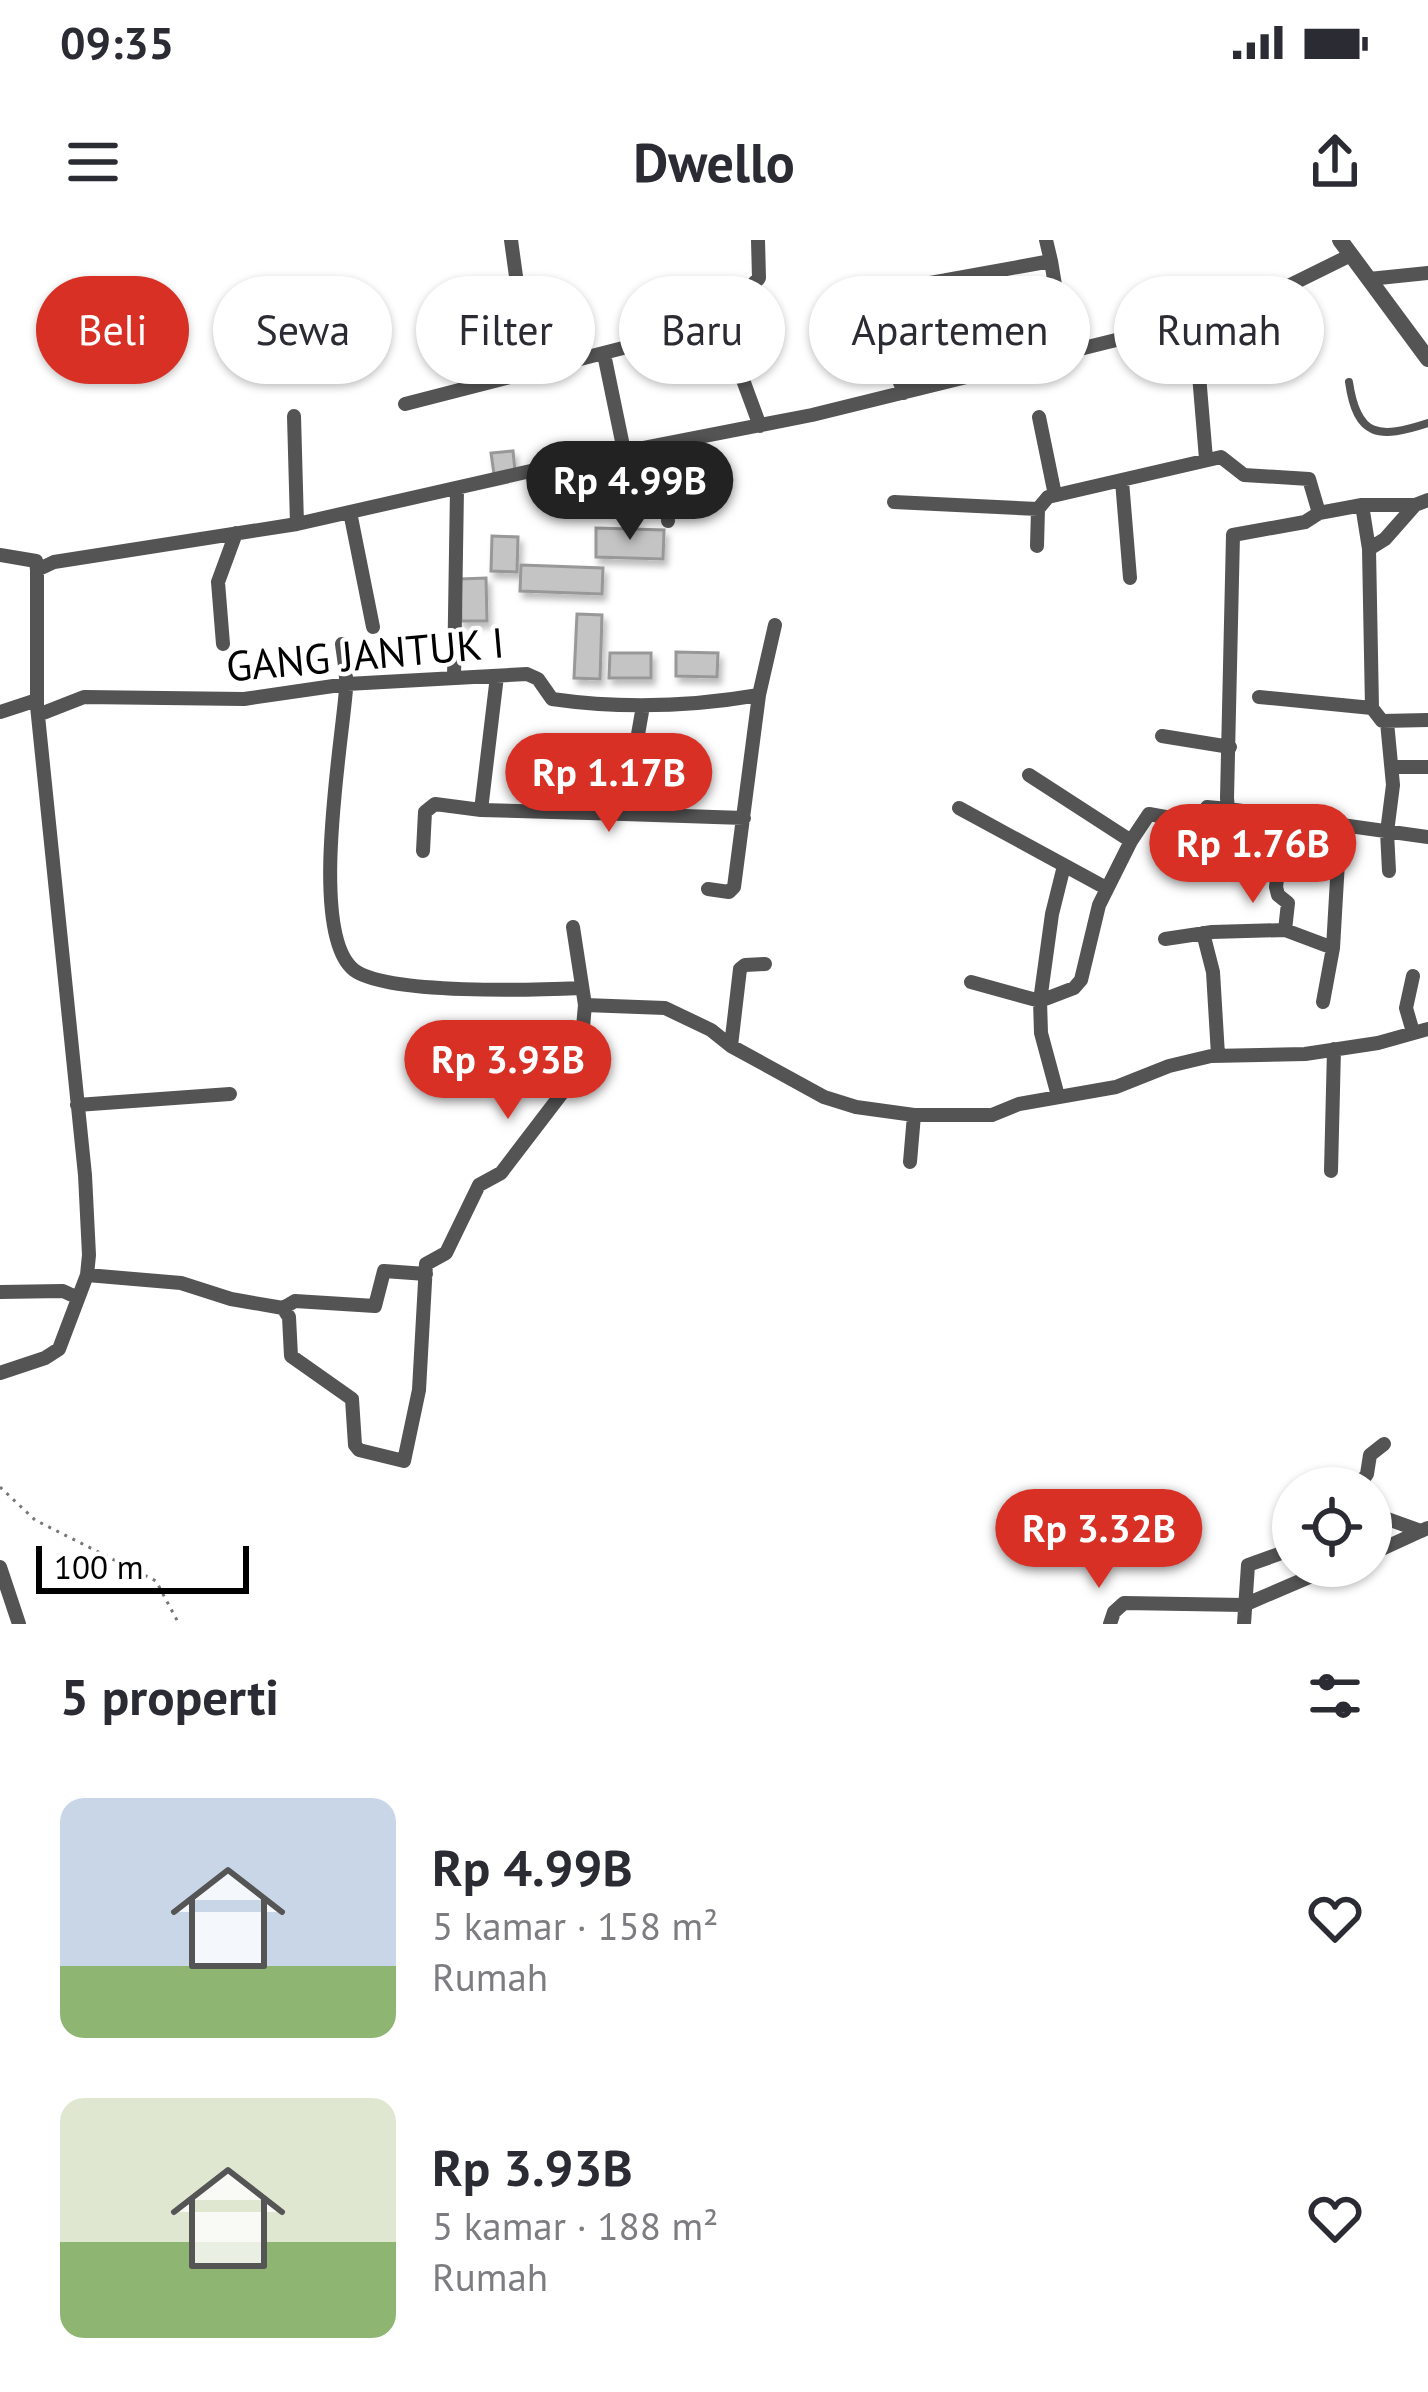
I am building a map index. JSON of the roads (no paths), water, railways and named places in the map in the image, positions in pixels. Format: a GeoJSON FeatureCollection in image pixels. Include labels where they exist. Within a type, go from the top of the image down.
{"type":"FeatureCollection","features":[{"type":"Feature","properties":{"kind":"street"},"geometry":{"type":"LineString","coordinates":[[511,240],[516,276]]}},
{"type":"Feature","properties":{"kind":"street"},"geometry":{"type":"LineString","coordinates":[[595,355],[630,344],[639,322],[700,310],[751,287],[759,275],[758,240]]}},
{"type":"Feature","properties":{"kind":"street"},"geometry":{"type":"LineString","coordinates":[[1046,240],[1054,276]]}},
{"type":"Feature","properties":{"kind":"street"},"geometry":{"type":"LineString","coordinates":[[1301,276],[1346,247],[1428,359]]}},
{"type":"Feature","properties":{"kind":"street"},"geometry":{"type":"LineString","coordinates":[[968,276],[1051,261]]}},
{"type":"Feature","properties":{"kind":"street"},"geometry":{"type":"LineString","coordinates":[[1369,279],[1428,273]]}},
{"type":"Feature","properties":{"kind":"street"},"geometry":{"type":"LineString","coordinates":[[604,353],[624,452]]}},
{"type":"Feature","properties":{"kind":"street"},"geometry":{"type":"LineString","coordinates":[[405,404],[480,384]]}},
{"type":"Feature","properties":{"kind":"street"},"geometry":{"type":"LineString","coordinates":[[744,384],[760,426]]}},
{"type":"Feature","properties":{"kind":"street"},"geometry":{"type":"LineString","coordinates":[[901,384],[904,393]]}},
{"type":"Feature","properties":{"kind":"street"},"geometry":{"type":"LineString","coordinates":[[37,570],[54,562],[297,524],[937,384]]}},
{"type":"Feature","properties":{"kind":"street"},"geometry":{"type":"LineString","coordinates":[[1200,384],[1205,459]]}},
{"type":"Feature","properties":{"kind":"street"},"geometry":{"type":"LineString","coordinates":[[294,416],[297,524]]}},
{"type":"Feature","properties":{"kind":"street"},"geometry":{"type":"LineString","coordinates":[[1039,418],[1055,495]]}},
{"type":"Feature","properties":{"kind":"street"},"geometry":{"type":"LineString","coordinates":[[664,445],[668,521]]}},
{"type":"Feature","properties":{"kind":"street"},"geometry":{"type":"LineString","coordinates":[[1036,546],[1042,501],[1205,459],[1225,458],[1244,475],[1309,479],[1319,513]]}},
{"type":"Feature","properties":{"kind":"street"},"geometry":{"type":"LineString","coordinates":[[1122,481],[1130,578]]}},
{"type":"Feature","properties":{"kind":"street"},"geometry":{"type":"LineString","coordinates":[[454,678],[457,489]]}},
{"type":"Feature","properties":{"kind":"street"},"geometry":{"type":"LineString","coordinates":[[893,502],[1038,509]]}},
{"type":"Feature","properties":{"kind":"street"},"geometry":{"type":"LineString","coordinates":[[1228,809],[1230,540],[1238,532],[1306,522],[1319,513],[1421,502]]}},
{"type":"Feature","properties":{"kind":"street"},"geometry":{"type":"LineString","coordinates":[[1370,549],[1421,502]]}},
{"type":"Feature","properties":{"kind":"street"},"geometry":{"type":"LineString","coordinates":[[1362,506],[1370,549],[1372,708],[1379,720],[1387,722],[1428,719]]}},
{"type":"Feature","properties":{"kind":"street"},"geometry":{"type":"LineString","coordinates":[[350,512],[373,627]]}},
{"type":"Feature","properties":{"kind":"street"},"geometry":{"type":"LineString","coordinates":[[223,644],[218,582],[236,533]]}},
{"type":"Feature","properties":{"kind":"street"},"geometry":{"type":"LineString","coordinates":[[0,555],[36,561],[37,707],[88,1217],[87,1274],[59,1349],[0,1373]]}},
{"type":"Feature","properties":{"kind":"street"},"geometry":{"type":"LineString","coordinates":[[708,889],[734,890],[759,695],[775,626]]}},
{"type":"Feature","properties":{"kind":"street"},"geometry":{"type":"LineString","coordinates":[[342,644],[347,684],[331,815],[331,888],[340,947],[350,967],[373,978],[430,987],[582,988]]}},
{"type":"Feature","properties":{"kind":"street"},"geometry":{"type":"LineString","coordinates":[[481,810],[497,676]]}},
{"type":"Feature","properties":{"kind":"street","name":"GANG JANTUK I"},"geometry":{"type":"LineString","coordinates":[[0,712],[85,697],[244,699],[347,684],[497,676],[534,676],[552,699],[643,706],[693,705],[759,695]]}},
{"type":"Feature","properties":{"kind":"street"},"geometry":{"type":"LineString","coordinates":[[1258,698],[1372,708]]}},
{"type":"Feature","properties":{"kind":"street"},"geometry":{"type":"LineString","coordinates":[[624,814],[643,706]]}},
{"type":"Feature","properties":{"kind":"street"},"geometry":{"type":"LineString","coordinates":[[1387,722],[1393,767],[1389,871]]}},
{"type":"Feature","properties":{"kind":"street"},"geometry":{"type":"LineString","coordinates":[[1162,736],[1230,747]]}},
{"type":"Feature","properties":{"kind":"street"},"geometry":{"type":"LineString","coordinates":[[1393,767],[1428,766]]}},
{"type":"Feature","properties":{"kind":"street"},"geometry":{"type":"LineString","coordinates":[[1029,775],[1131,841]]}},
{"type":"Feature","properties":{"kind":"street"},"geometry":{"type":"LineString","coordinates":[[423,851],[428,808],[443,803],[481,810],[744,818]]}},
{"type":"Feature","properties":{"kind":"street"},"geometry":{"type":"LineString","coordinates":[[971,982],[1040,1000],[1074,988],[1081,980],[1106,888],[1149,814],[1204,824],[1207,807],[1428,837]]}},
{"type":"Feature","properties":{"kind":"street"},"geometry":{"type":"LineString","coordinates":[[958,808],[1106,888]]}},
{"type":"Feature","properties":{"kind":"street"},"geometry":{"type":"LineString","coordinates":[[1285,818],[1276,887],[1277,895],[1288,903],[1286,930]]}},
{"type":"Feature","properties":{"kind":"street"},"geometry":{"type":"LineString","coordinates":[[1324,1002],[1333,948],[1340,827]]}},
{"type":"Feature","properties":{"kind":"street"},"geometry":{"type":"LineString","coordinates":[[1058,1096],[1042,1033],[1040,1000],[1064,866]]}},
{"type":"Feature","properties":{"kind":"street"},"geometry":{"type":"LineString","coordinates":[[283,1308],[289,1317],[291,1356],[352,1399],[355,1445],[402,1462],[419,1390],[426,1264],[446,1252],[479,1185],[501,1173],[569,1084],[581,1049],[585,1005],[573,927]]}},
{"type":"Feature","properties":{"kind":"street"},"geometry":{"type":"LineString","coordinates":[[1165,939],[1286,930],[1333,948]]}},
{"type":"Feature","properties":{"kind":"street"},"geometry":{"type":"LineString","coordinates":[[1203,933],[1213,972],[1218,1054]]}},
{"type":"Feature","properties":{"kind":"street"},"geometry":{"type":"LineString","coordinates":[[730,1046],[740,969],[745,964],[765,964]]}},
{"type":"Feature","properties":{"kind":"street"},"geometry":{"type":"LineString","coordinates":[[585,1005],[665,1008],[712,1030],[730,1046],[824,1097],[856,1107],[914,1115],[992,1115],[1011,1106],[1116,1087],[1169,1066],[1218,1054],[1305,1054],[1421,1031],[1406,1008],[1413,976]]}},
{"type":"Feature","properties":{"kind":"street"},"geometry":{"type":"LineString","coordinates":[[1330,1171],[1334,1049]]}},
{"type":"Feature","properties":{"kind":"street"},"geometry":{"type":"LineString","coordinates":[[77,1105],[230,1094]]}},
{"type":"Feature","properties":{"kind":"street"},"geometry":{"type":"LineString","coordinates":[[910,1162],[914,1115]]}},
{"type":"Feature","properties":{"kind":"street"},"geometry":{"type":"LineString","coordinates":[[87,1274],[181,1283],[231,1299],[283,1308],[295,1301],[373,1306],[384,1271],[426,1274]]}},
{"type":"Feature","properties":{"kind":"street"},"geometry":{"type":"LineString","coordinates":[[0,1292],[63,1291],[76,1298]]}},
{"type":"Feature","properties":{"kind":"street"},"geometry":{"type":"LineString","coordinates":[[1367,1467],[1367,1459],[1384,1444]]}},
{"type":"Feature","properties":{"kind":"street"},"geometry":{"type":"LineString","coordinates":[[1392,1520],[1424,1530]]}},
{"type":"Feature","properties":{"kind":"street"},"geometry":{"type":"LineString","coordinates":[[1392,1544],[1424,1530]]}},
{"type":"Feature","properties":{"kind":"street"},"geometry":{"type":"LineString","coordinates":[[1244,1624],[1248,1565],[1272,1556]]}},
{"type":"Feature","properties":{"kind":"street"},"geometry":{"type":"LineString","coordinates":[[0,1567],[19,1624]]}},
{"type":"Feature","properties":{"kind":"street"},"geometry":{"type":"LineString","coordinates":[[1110,1624],[1118,1606],[1134,1601],[1244,1604],[1285,1587]]}},
{"type":"Feature","properties":{"kind":"lane"},"geometry":{"type":"LineString","coordinates":[[1349,382],[1353,410],[1376,432],[1396,434],[1428,423]]}}]}
